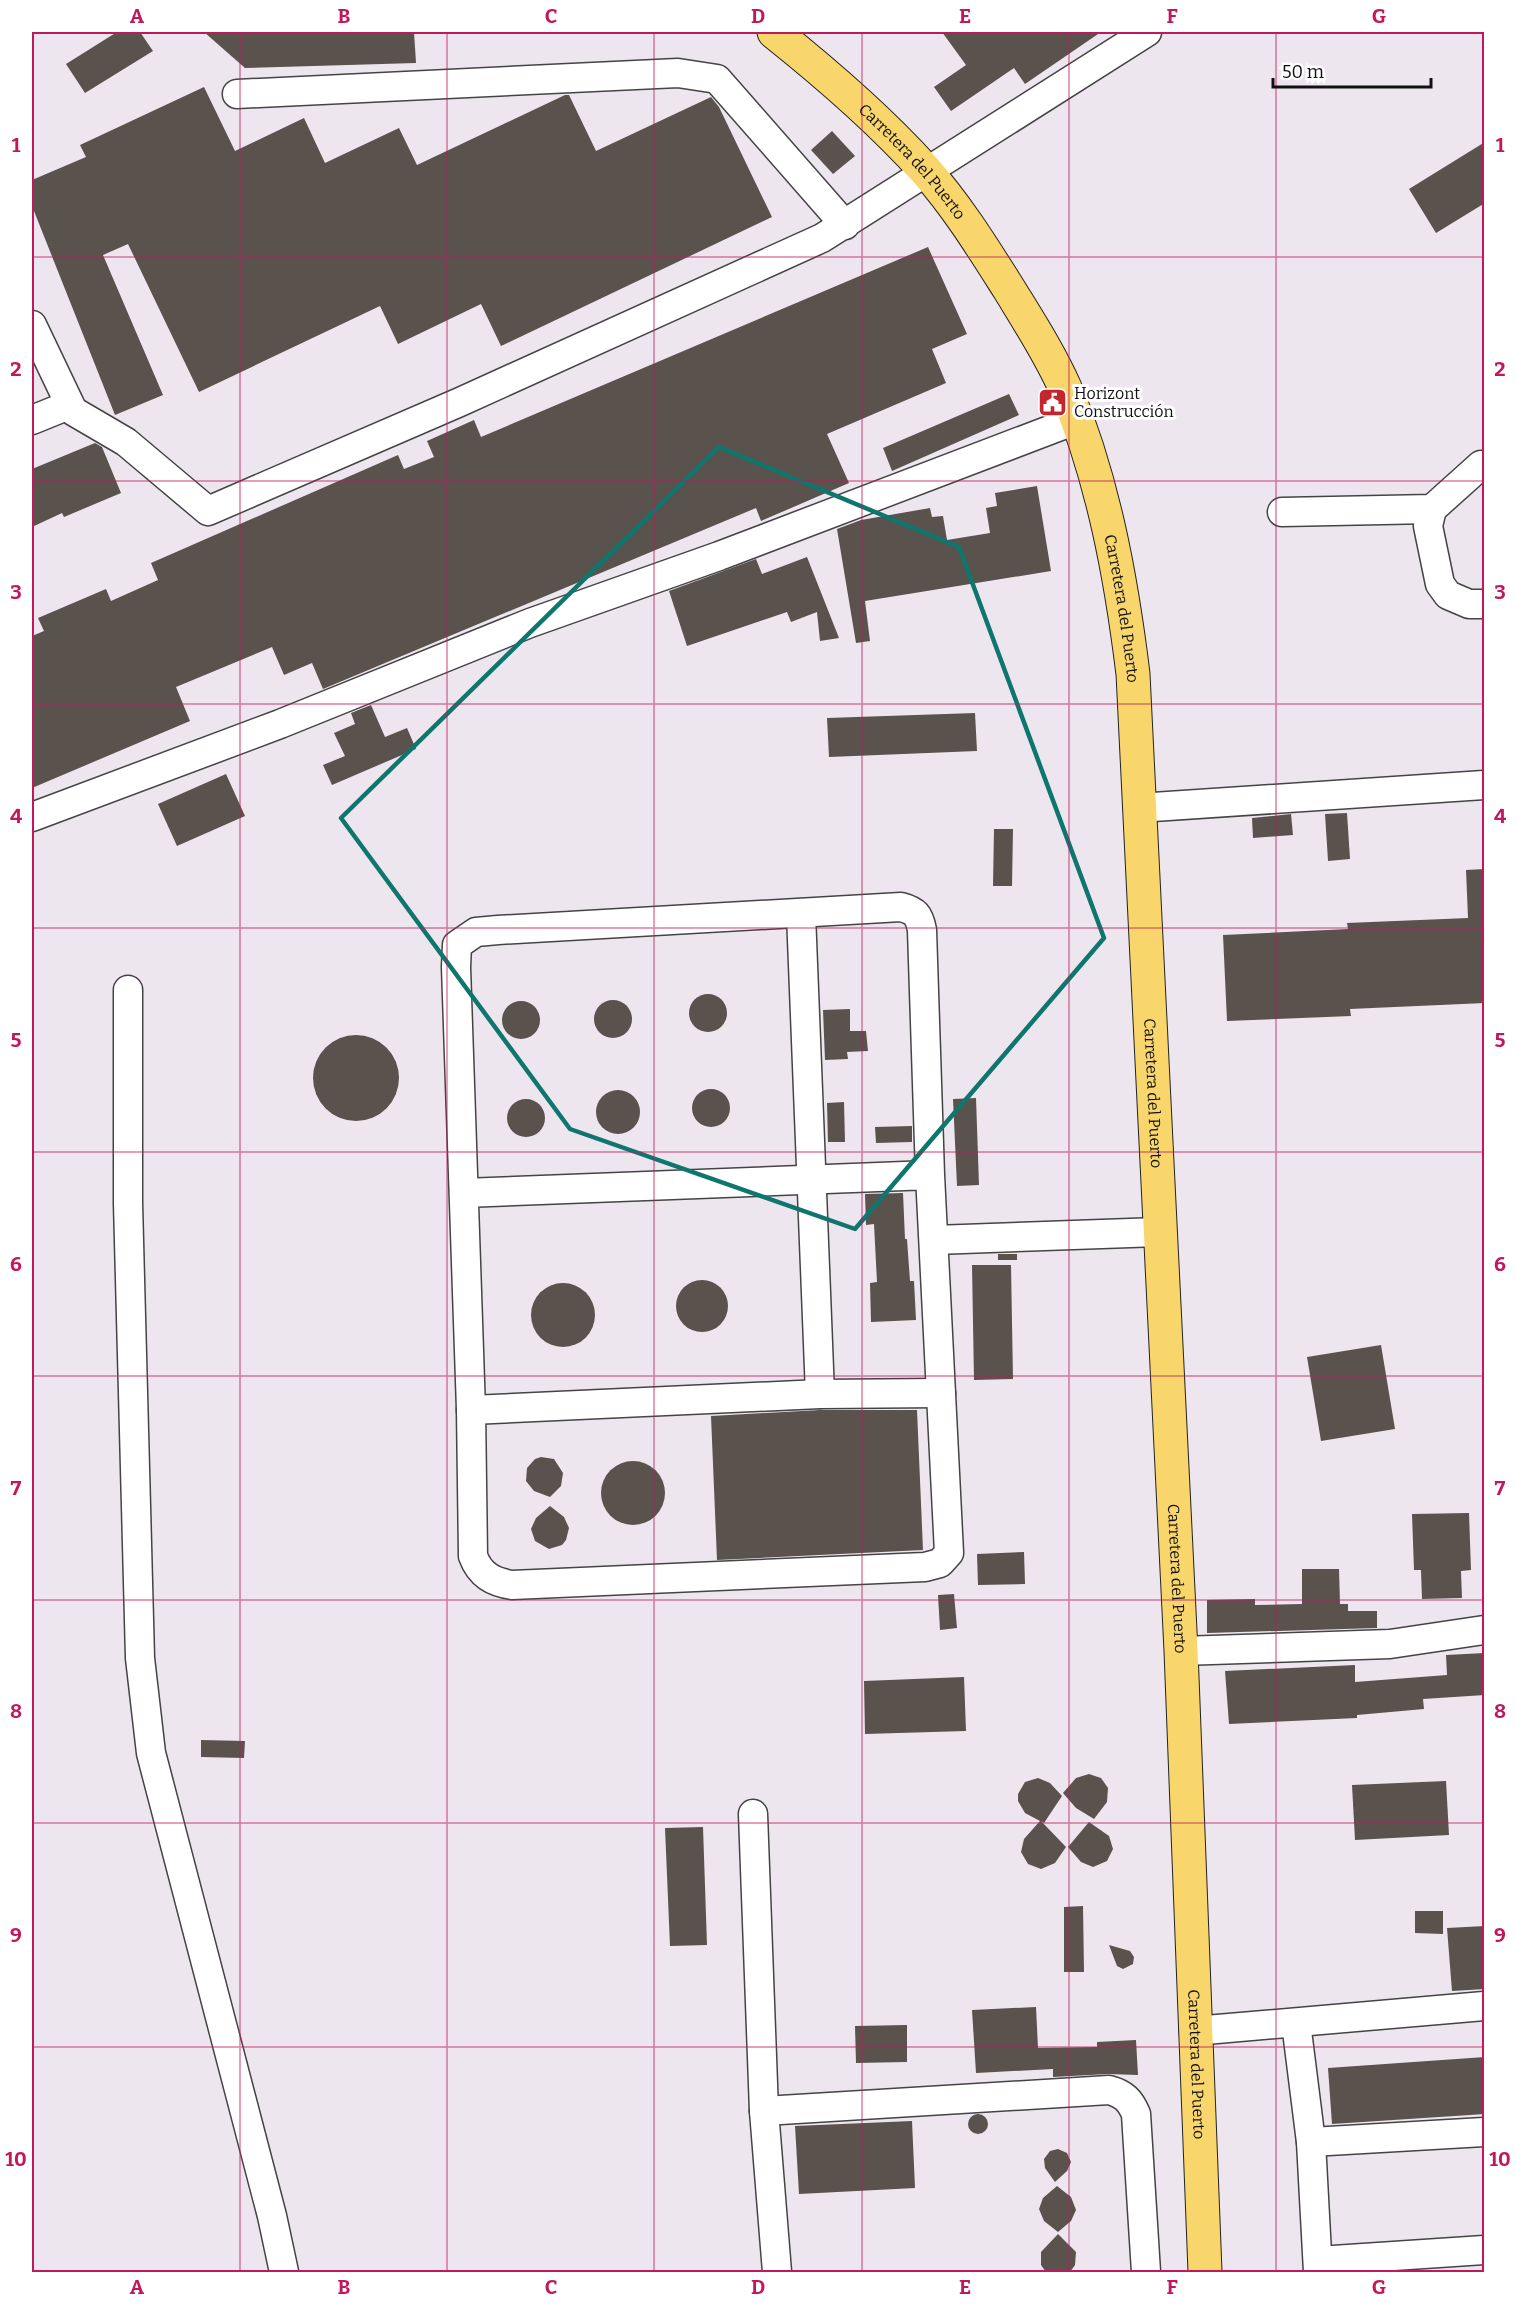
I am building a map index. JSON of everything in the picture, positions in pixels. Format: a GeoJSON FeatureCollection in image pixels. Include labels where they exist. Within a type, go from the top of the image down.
{"type":"FeatureCollection","features":[{"type":"Feature","properties":{"kind":"main road","name":"Carretera del Puerto"},"geometry":{"type":"LineString","coordinates":[[774,32],[877,120],[926,171],[973,233],[1021,309],[1064,387],[1093,465],[1111,533],[1124,599],[1133,674],[1181,1651],[1205,2272]]}},
{"type":"Feature","properties":{"kind":"lane"},"geometry":{"type":"LineString","coordinates":[[32,325],[69,405],[126,442],[208,511],[460,402],[822,238],[1147,32]]}},
{"type":"Feature","properties":{"kind":"lane"},"geometry":{"type":"LineString","coordinates":[[237,94],[678,73],[717,79],[845,225]]}},
{"type":"Feature","properties":{"kind":"lane"},"geometry":{"type":"LineString","coordinates":[[32,420],[69,405]]}},
{"type":"Feature","properties":{"kind":"lane"},"geometry":{"type":"LineString","coordinates":[[32,818],[280,724],[530,623],[719,555],[1076,420]]}},
{"type":"Feature","properties":{"kind":"lane"},"geometry":{"type":"LineString","coordinates":[[1485,465],[1481,465],[1432,509],[1428,526],[1440,584],[1448,595],[1469,604],[1485,604]]}},
{"type":"Feature","properties":{"kind":"lane"},"geometry":{"type":"LineString","coordinates":[[1282,513],[1432,509]]}},
{"type":"Feature","properties":{"kind":"lane"},"geometry":{"type":"LineString","coordinates":[[1138,808],[1485,785]]}},
{"type":"Feature","properties":{"kind":"lane"},"geometry":{"type":"LineString","coordinates":[[901,907],[913,910],[920,917],[930,1175],[949,1554],[940,1563],[925,1568],[512,1585],[496,1582],[478,1569],[473,1556],[471,1410],[456,967],[458,945],[476,932],[901,907]]}},
{"type":"Feature","properties":{"kind":"lane"},"geometry":{"type":"LineString","coordinates":[[801,914],[820,1394]]}},
{"type":"Feature","properties":{"kind":"lane"},"geometry":{"type":"LineString","coordinates":[[128,990],[128,1203],[140,1658],[144,1708],[151,1753],[272,2216],[284,2272]]}},
{"type":"Feature","properties":{"kind":"lane"},"geometry":{"type":"LineString","coordinates":[[464,1193],[930,1175]]}},
{"type":"Feature","properties":{"kind":"lane"},"geometry":{"type":"LineString","coordinates":[[935,1240],[1159,1232]]}},
{"type":"Feature","properties":{"kind":"lane"},"geometry":{"type":"LineString","coordinates":[[471,1410],[820,1394],[941,1393]]}},
{"type":"Feature","properties":{"kind":"lane"},"geometry":{"type":"LineString","coordinates":[[1181,1651],[1390,1644],[1485,1630]]}},
{"type":"Feature","properties":{"kind":"lane"},"geometry":{"type":"LineString","coordinates":[[753,1814],[764,2111],[777,2272]]}},
{"type":"Feature","properties":{"kind":"lane"},"geometry":{"type":"LineString","coordinates":[[1194,2031],[1485,2006]]}},
{"type":"Feature","properties":{"kind":"lane"},"geometry":{"type":"LineString","coordinates":[[1296,2023],[1311,2142],[1318,2267],[1485,2250]]}},
{"type":"Feature","properties":{"kind":"lane"},"geometry":{"type":"LineString","coordinates":[[764,2111],[1109,2090],[1121,2094],[1131,2102],[1136,2114],[1146,2272]]}},
{"type":"Feature","properties":{"kind":"lane"},"geometry":{"type":"LineString","coordinates":[[1311,2142],[1485,2132]]}},
{"type":"Feature","properties":{"kind":"highlighted area"},"geometry":{"type":"Polygon","coordinates":[[[719,447],[959,547],[1104,938],[855,1229],[570,1129],[341,818],[719,447]]]}},
{"type":"Feature","properties":{"kind":"shaded area"},"geometry":{"type":"Polygon","coordinates":[[[32,32],[1484,32],[1484,2272],[32,2272],[32,32]]]}},
{"type":"Feature","properties":{"kind":"building"},"geometry":{"type":"Polygon","coordinates":[[[117,32],[140,32],[153,51],[85,93],[66,64],[117,32]]]}},
{"type":"Feature","properties":{"kind":"building"},"geometry":{"type":"Polygon","coordinates":[[[204,32],[414,32],[416,63],[245,68],[204,32]]]}},
{"type":"Feature","properties":{"kind":"building"},"geometry":{"type":"Polygon","coordinates":[[[942,32],[1101,32],[1025,84],[1014,68],[951,111],[934,87],[966,65],[942,32]]]}},
{"type":"Feature","properties":{"kind":"building"},"geometry":{"type":"Polygon","coordinates":[[[204,87],[235,151],[304,118],[325,163],[399,128],[417,165],[565,95],[569,95],[596,151],[711,97],[719,107],[772,217],[501,346],[481,304],[398,344],[380,306],[199,392],[128,244],[103,255],[163,395],[115,415],[32,206],[32,180],[86,157],[80,145],[204,87]]]}},
{"type":"Feature","properties":{"kind":"building"},"geometry":{"type":"Polygon","coordinates":[[[832,131],[855,156],[833,174],[811,150],[832,131]]]}},
{"type":"Feature","properties":{"kind":"building"},"geometry":{"type":"Polygon","coordinates":[[[1485,142],[1485,203],[1436,233],[1409,189],[1485,142]]]}},
{"type":"Feature","properties":{"kind":"building"},"geometry":{"type":"Polygon","coordinates":[[[928,247],[967,334],[932,349],[946,383],[827,434],[849,483],[761,521],[756,508],[323,689],[312,663],[284,675],[272,647],[176,687],[190,721],[32,788],[32,636],[44,631],[38,618],[106,589],[111,601],[158,580],[151,563],[398,455],[404,469],[434,457],[427,441],[474,420],[481,437],[928,247]]]}},
{"type":"Feature","properties":{"kind":"building"},"geometry":{"type":"Polygon","coordinates":[[[1009,394],[1019,415],[892,471],[883,448],[1009,394]]]}},
{"type":"Feature","properties":{"kind":"building"},"geometry":{"type":"Polygon","coordinates":[[[95,443],[102,447],[121,493],[64,517],[62,513],[32,527],[32,469],[95,443]]]}},
{"type":"Feature","properties":{"kind":"building"},"geometry":{"type":"Polygon","coordinates":[[[1037,486],[1051,571],[865,601],[870,641],[856,643],[837,529],[861,520],[930,508],[932,517],[943,516],[947,540],[990,533],[986,508],[997,506],[995,493],[1037,486]]]}},
{"type":"Feature","properties":{"kind":"building"},"geometry":{"type":"Polygon","coordinates":[[[807,557],[839,638],[820,641],[817,612],[791,622],[787,612],[687,646],[669,591],[756,559],[762,574],[807,557]]]}},
{"type":"Feature","properties":{"kind":"building"},"geometry":{"type":"Polygon","coordinates":[[[371,705],[385,737],[407,728],[416,749],[332,785],[323,765],[345,756],[334,733],[355,724],[351,713],[371,705]]]}},
{"type":"Feature","properties":{"kind":"building"},"geometry":{"type":"Polygon","coordinates":[[[975,713],[977,751],[829,757],[827,718],[975,713]]]}},
{"type":"Feature","properties":{"kind":"building"},"geometry":{"type":"Polygon","coordinates":[[[226,774],[245,816],[177,846],[158,804],[226,774]]]}},
{"type":"Feature","properties":{"kind":"building"},"geometry":{"type":"Polygon","coordinates":[[[1347,813],[1350,859],[1328,861],[1325,814],[1347,813]]]}},
{"type":"Feature","properties":{"kind":"building"},"geometry":{"type":"Polygon","coordinates":[[[1291,814],[1293,835],[1253,838],[1252,818],[1291,814]]]}},
{"type":"Feature","properties":{"kind":"building"},"geometry":{"type":"Polygon","coordinates":[[[994,829],[1013,829],[1012,886],[993,886],[994,829]]]}},
{"type":"Feature","properties":{"kind":"building"},"geometry":{"type":"Polygon","coordinates":[[[1485,869],[1485,1003],[1350,1009],[1351,1016],[1227,1021],[1223,935],[1348,929],[1347,923],[1468,918],[1466,870],[1485,869]]]}},
{"type":"Feature","properties":{"kind":"building"},"geometry":{"type":"Polygon","coordinates":[[[708,994],[721,1000],[727,1013],[721,1026],[708,1032],[695,1026],[689,1013],[695,1000],[708,994]]]}},
{"type":"Feature","properties":{"kind":"building"},"geometry":{"type":"Polygon","coordinates":[[[613,1000],[626,1006],[632,1019],[626,1032],[613,1038],[600,1032],[594,1019],[600,1006],[613,1000]]]}},
{"type":"Feature","properties":{"kind":"building"},"geometry":{"type":"Polygon","coordinates":[[[521,1001],[534,1007],[540,1020],[534,1033],[521,1039],[508,1033],[502,1020],[508,1007],[521,1001]]]}},
{"type":"Feature","properties":{"kind":"building"},"geometry":{"type":"Polygon","coordinates":[[[850,1009],[850,1031],[866,1031],[868,1051],[847,1052],[848,1059],[825,1060],[823,1010],[850,1009]]]}},
{"type":"Feature","properties":{"kind":"building"},"geometry":{"type":"Polygon","coordinates":[[[356,1035],[372,1039],[386,1048],[395,1062],[399,1078],[395,1094],[386,1108],[372,1117],[356,1121],[340,1117],[326,1108],[317,1094],[313,1078],[317,1062],[326,1048],[340,1039],[356,1035]]]}},
{"type":"Feature","properties":{"kind":"building"},"geometry":{"type":"Polygon","coordinates":[[[711,1089],[724,1095],[730,1108],[724,1121],[711,1127],[698,1121],[692,1108],[698,1095],[711,1089]]]}},
{"type":"Feature","properties":{"kind":"building"},"geometry":{"type":"Polygon","coordinates":[[[618,1090],[627,1091],[634,1096],[639,1103],[639,1121],[634,1128],[627,1133],[618,1134],[609,1133],[602,1128],[597,1121],[596,1112],[597,1103],[602,1096],[609,1091],[618,1090]]]}},
{"type":"Feature","properties":{"kind":"building"},"geometry":{"type":"Polygon","coordinates":[[[976,1098],[979,1185],[957,1186],[953,1099],[976,1098]]]}},
{"type":"Feature","properties":{"kind":"building"},"geometry":{"type":"Polygon","coordinates":[[[526,1099],[539,1105],[545,1118],[539,1131],[526,1137],[513,1131],[507,1118],[513,1105],[526,1099]]]}},
{"type":"Feature","properties":{"kind":"building"},"geometry":{"type":"Polygon","coordinates":[[[844,1102],[845,1142],[828,1142],[827,1103],[844,1102]]]}},
{"type":"Feature","properties":{"kind":"building"},"geometry":{"type":"Polygon","coordinates":[[[912,1126],[912,1142],[876,1143],[875,1127],[912,1126]]]}},
{"type":"Feature","properties":{"kind":"building"},"geometry":{"type":"Polygon","coordinates":[[[903,1193],[905,1239],[907,1239],[910,1281],[914,1281],[916,1320],[871,1322],[870,1283],[877,1282],[874,1224],[866,1225],[865,1194],[903,1193]]]}},
{"type":"Feature","properties":{"kind":"building"},"geometry":{"type":"Polygon","coordinates":[[[998,1254],[1017,1254],[1017,1260],[998,1260],[998,1254]]]}},
{"type":"Feature","properties":{"kind":"building"},"geometry":{"type":"Polygon","coordinates":[[[972,1265],[1011,1265],[1013,1379],[974,1380],[972,1265]]]}},
{"type":"Feature","properties":{"kind":"building"},"geometry":{"type":"Polygon","coordinates":[[[702,1280],[716,1284],[724,1292],[728,1306],[724,1320],[716,1328],[702,1332],[688,1328],[680,1320],[676,1306],[680,1292],[688,1284],[702,1280]]]}},
{"type":"Feature","properties":{"kind":"building"},"geometry":{"type":"Polygon","coordinates":[[[557,1283],[569,1283],[586,1292],[593,1303],[595,1315],[593,1327],[586,1338],[569,1347],[557,1347],[545,1342],[536,1333],[531,1321],[531,1309],[536,1297],[545,1288],[557,1283]]]}},
{"type":"Feature","properties":{"kind":"building"},"geometry":{"type":"Polygon","coordinates":[[[1381,1345],[1395,1429],[1321,1441],[1307,1357],[1381,1345]]]}},
{"type":"Feature","properties":{"kind":"building"},"geometry":{"type":"Polygon","coordinates":[[[820,1410],[917,1410],[923,1550],[717,1560],[711,1416],[820,1410]]]}},
{"type":"Feature","properties":{"kind":"building"},"geometry":{"type":"Polygon","coordinates":[[[541,1457],[554,1459],[563,1473],[561,1486],[550,1497],[534,1491],[526,1481],[527,1468],[535,1459],[541,1457]]]}},
{"type":"Feature","properties":{"kind":"building"},"geometry":{"type":"Polygon","coordinates":[[[627,1461],[639,1461],[656,1470],[663,1481],[665,1493],[663,1505],[656,1516],[639,1525],[627,1525],[615,1520],[606,1511],[601,1499],[601,1487],[606,1475],[615,1466],[627,1461]]]}},
{"type":"Feature","properties":{"kind":"building"},"geometry":{"type":"Polygon","coordinates":[[[550,1506],[564,1517],[569,1528],[562,1545],[549,1549],[535,1541],[531,1529],[536,1518],[550,1506]]]}},
{"type":"Feature","properties":{"kind":"building"},"geometry":{"type":"Polygon","coordinates":[[[1469,1513],[1471,1570],[1461,1571],[1462,1598],[1422,1599],[1421,1570],[1414,1570],[1412,1514],[1469,1513]]]}},
{"type":"Feature","properties":{"kind":"building"},"geometry":{"type":"Polygon","coordinates":[[[1024,1552],[1025,1584],[978,1585],[977,1554],[1024,1552]]]}},
{"type":"Feature","properties":{"kind":"building"},"geometry":{"type":"Polygon","coordinates":[[[1302,1569],[1339,1569],[1340,1604],[1348,1604],[1348,1611],[1377,1611],[1377,1628],[1207,1633],[1207,1600],[1255,1599],[1255,1605],[1302,1604],[1302,1569]]]}},
{"type":"Feature","properties":{"kind":"building"},"geometry":{"type":"Polygon","coordinates":[[[954,1594],[957,1628],[940,1630],[938,1595],[954,1594]]]}},
{"type":"Feature","properties":{"kind":"building"},"geometry":{"type":"Polygon","coordinates":[[[1485,1653],[1485,1695],[1423,1699],[1424,1709],[1357,1715],[1357,1718],[1229,1724],[1225,1671],[1355,1665],[1355,1682],[1447,1675],[1446,1655],[1485,1653]]]}},
{"type":"Feature","properties":{"kind":"building"},"geometry":{"type":"Polygon","coordinates":[[[964,1677],[966,1731],[865,1734],[864,1681],[964,1677]]]}},
{"type":"Feature","properties":{"kind":"building"},"geometry":{"type":"Polygon","coordinates":[[[201,1740],[245,1741],[244,1758],[201,1757],[201,1740]]]}},
{"type":"Feature","properties":{"kind":"building"},"geometry":{"type":"Polygon","coordinates":[[[1089,1774],[1101,1778],[1108,1788],[1107,1802],[1094,1819],[1076,1808],[1063,1793],[1076,1778],[1089,1774]]]}},
{"type":"Feature","properties":{"kind":"building"},"geometry":{"type":"Polygon","coordinates":[[[1038,1778],[1050,1783],[1062,1796],[1044,1823],[1041,1821],[1066,1847],[1055,1863],[1041,1869],[1028,1864],[1021,1852],[1024,1839],[1040,1821],[1025,1813],[1018,1801],[1018,1794],[1025,1782],[1038,1778]]]}},
{"type":"Feature","properties":{"kind":"building"},"geometry":{"type":"Polygon","coordinates":[[[1446,1781],[1449,1835],[1355,1840],[1352,1785],[1446,1781]]]}},
{"type":"Feature","properties":{"kind":"building"},"geometry":{"type":"Polygon","coordinates":[[[1089,1822],[1109,1836],[1113,1849],[1107,1861],[1093,1867],[1081,1862],[1068,1847],[1089,1822]]]}},
{"type":"Feature","properties":{"kind":"building"},"geometry":{"type":"Polygon","coordinates":[[[703,1827],[707,1945],[670,1946],[665,1828],[703,1827]]]}},
{"type":"Feature","properties":{"kind":"building"},"geometry":{"type":"Polygon","coordinates":[[[1083,1906],[1084,1972],[1064,1972],[1064,1907],[1083,1906]]]}},
{"type":"Feature","properties":{"kind":"building"},"geometry":{"type":"Polygon","coordinates":[[[1415,1911],[1443,1911],[1443,1934],[1415,1933],[1415,1911]]]}},
{"type":"Feature","properties":{"kind":"building"},"geometry":{"type":"Polygon","coordinates":[[[1485,1926],[1485,1989],[1452,1991],[1447,1928],[1485,1926]]]}},
{"type":"Feature","properties":{"kind":"building"},"geometry":{"type":"Polygon","coordinates":[[[1109,1945],[1130,1951],[1134,1957],[1133,1964],[1123,1969],[1117,1966],[1109,1945]]]}},
{"type":"Feature","properties":{"kind":"building"},"geometry":{"type":"Polygon","coordinates":[[[1036,2007],[1038,2048],[1097,2047],[1097,2042],[1136,2040],[1138,2075],[1053,2077],[1053,2069],[976,2073],[972,2010],[1036,2007]]]}},
{"type":"Feature","properties":{"kind":"building"},"geometry":{"type":"Polygon","coordinates":[[[907,2025],[907,2062],[856,2063],[855,2026],[907,2025]]]}},
{"type":"Feature","properties":{"kind":"building"},"geometry":{"type":"Polygon","coordinates":[[[1485,2057],[1485,2114],[1332,2124],[1328,2068],[1485,2057]]]}},
{"type":"Feature","properties":{"kind":"building"},"geometry":{"type":"Polygon","coordinates":[[[978,2114],[985,2117],[988,2124],[985,2131],[978,2134],[971,2131],[968,2124],[971,2117],[978,2114]]]}},
{"type":"Feature","properties":{"kind":"building"},"geometry":{"type":"Polygon","coordinates":[[[912,2121],[915,2188],[799,2194],[795,2126],[912,2121]]]}},
{"type":"Feature","properties":{"kind":"building"},"geometry":{"type":"Polygon","coordinates":[[[1058,2149],[1067,2153],[1071,2162],[1067,2171],[1055,2182],[1045,2168],[1044,2159],[1050,2151],[1058,2149]]]}},
{"type":"Feature","properties":{"kind":"building"},"geometry":{"type":"Polygon","coordinates":[[[1057,2186],[1071,2197],[1076,2210],[1071,2221],[1058,2232],[1044,2221],[1039,2209],[1043,2198],[1057,2186]]]}},
{"type":"Feature","properties":{"kind":"building"},"geometry":{"type":"Polygon","coordinates":[[[1058,2234],[1076,2252],[1075,2265],[1070,2272],[1046,2272],[1041,2265],[1041,2252],[1058,2234]]]}},
{"type":"Feature","properties":{"kind":"place","name":"Horizont Construcción"},"geometry":{"type":"Point","coordinates":[1053,402]}}]}
